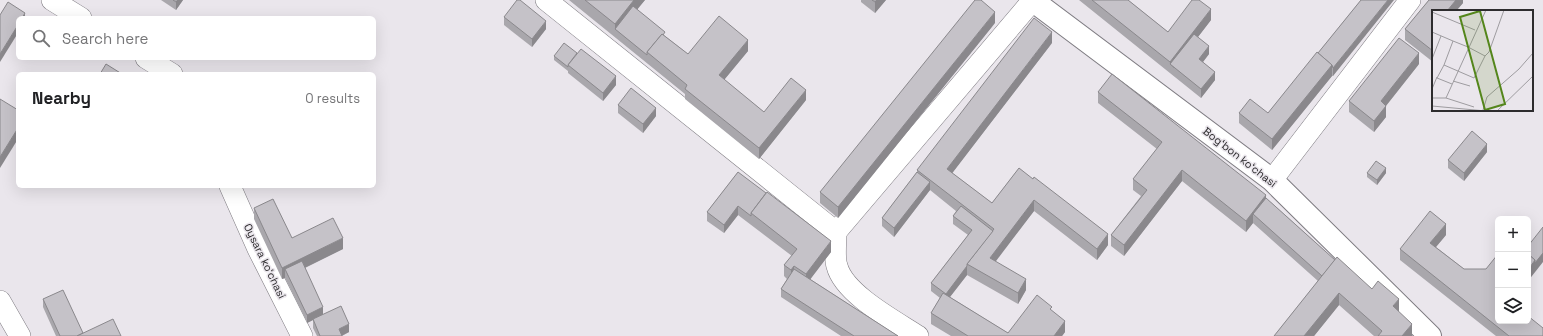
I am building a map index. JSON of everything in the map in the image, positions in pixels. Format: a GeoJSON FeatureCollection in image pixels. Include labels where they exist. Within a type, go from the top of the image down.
{"type":"FeatureCollection","features":[{"type":"Feature","properties":{"kind":"street"},"geometry":{"type":"LineString","coordinates":[[52,0],[78,16]]}},
{"type":"Feature","properties":{"kind":"street"},"geometry":{"type":"LineString","coordinates":[[546,0],[836,232]]}},
{"type":"Feature","properties":{"kind":"street"},"geometry":{"type":"LineString","coordinates":[[918,336],[877,310],[846,284],[836,266],[836,232],[1033,0]]}},
{"type":"Feature","properties":{"kind":"street","name":"Bogʻbon koʻchasi"},"geometry":{"type":"LineString","coordinates":[[1033,0],[1272,180],[1430,336]]}},
{"type":"Feature","properties":{"kind":"street"},"geometry":{"type":"LineString","coordinates":[[1272,180],[1410,0]]}},
{"type":"Feature","properties":{"kind":"street"},"geometry":{"type":"LineString","coordinates":[[149,60],[169,72]]}},
{"type":"Feature","properties":{"kind":"street","name":"Oysara koʻchasi"},"geometry":{"type":"LineString","coordinates":[[231,188],[258,249],[302,336]]}},
{"type":"Feature","properties":{"kind":"street"},"geometry":{"type":"LineString","coordinates":[[0,301],[20,336]]}},
{"type":"Feature","properties":{"kind":"building"},"geometry":{"type":"Polygon","coordinates":[[[517,0],[520,0],[546,21],[532,39],[504,17],[517,0]]]}},
{"type":"Feature","properties":{"kind":"building"},"geometry":{"type":"Polygon","coordinates":[[[585,0],[634,0],[615,24],[585,0]]]}},
{"type":"Feature","properties":{"kind":"building"},"geometry":{"type":"Polygon","coordinates":[[[975,0],[981,0],[995,12],[838,207],[820,192],[975,0]]]}},
{"type":"Feature","properties":{"kind":"building"},"geometry":{"type":"Polygon","coordinates":[[[1092,0],[1128,0],[1168,32],[1192,0],[1199,0],[1211,9],[1170,62],[1092,0]]]}},
{"type":"Feature","properties":{"kind":"building"},"geometry":{"type":"Polygon","coordinates":[[[1361,0],[1388,0],[1333,68],[1332,65],[1318,53],[1361,0]]]}},
{"type":"Feature","properties":{"kind":"building"},"geometry":{"type":"Polygon","coordinates":[[[1429,0],[1456,0],[1448,10],[1432,10],[1432,50],[1405,29],[1429,0]]]}},
{"type":"Feature","properties":{"kind":"building"},"geometry":{"type":"Polygon","coordinates":[[[8,2],[25,13],[23,16],[16,16],[16,28],[0,54],[0,15],[8,2]]]}},
{"type":"Feature","properties":{"kind":"building"},"geometry":{"type":"Polygon","coordinates":[[[633,6],[665,32],[647,52],[647,55],[615,29],[633,6]]]}},
{"type":"Feature","properties":{"kind":"building"},"geometry":{"type":"Polygon","coordinates":[[[719,16],[748,40],[719,75],[764,112],[791,78],[806,90],[759,148],[685,89],[687,85],[647,52],[662,34],[688,54],[719,16]]]}},
{"type":"Feature","properties":{"kind":"building"},"geometry":{"type":"Polygon","coordinates":[[[1034,18],[1052,32],[947,169],[992,203],[1019,168],[1033,179],[1034,177],[1108,234],[1097,249],[1034,200],[990,258],[1026,279],[1018,293],[967,264],[994,229],[917,170],[1034,18]]]}},
{"type":"Feature","properties":{"kind":"building"},"geometry":{"type":"Polygon","coordinates":[[[1194,34],[1209,46],[1199,59],[1215,72],[1201,89],[1170,64],[1194,34]]]}},
{"type":"Feature","properties":{"kind":"building"},"geometry":{"type":"Polygon","coordinates":[[[1399,38],[1419,53],[1381,101],[1386,106],[1374,121],[1349,101],[1399,38]]]}},
{"type":"Feature","properties":{"kind":"building"},"geometry":{"type":"Polygon","coordinates":[[[564,43],[577,53],[568,67],[554,56],[564,43]]]}},
{"type":"Feature","properties":{"kind":"building"},"geometry":{"type":"Polygon","coordinates":[[[581,49],[616,76],[603,93],[568,65],[581,49]]]}},
{"type":"Feature","properties":{"kind":"building"},"geometry":{"type":"Polygon","coordinates":[[[1317,52],[1332,65],[1272,139],[1239,113],[1250,99],[1268,113],[1317,52]]]}},
{"type":"Feature","properties":{"kind":"building"},"geometry":{"type":"Polygon","coordinates":[[[106,64],[119,72],[101,72],[106,64]]]}},
{"type":"Feature","properties":{"kind":"building"},"geometry":{"type":"Polygon","coordinates":[[[1112,74],[1266,195],[1246,221],[1182,170],[1124,245],[1111,235],[1147,190],[1133,179],[1162,142],[1098,92],[1112,74]]]}},
{"type":"Feature","properties":{"kind":"building"},"geometry":{"type":"Polygon","coordinates":[[[631,88],[656,108],[643,124],[618,105],[631,88]]]}},
{"type":"Feature","properties":{"kind":"building"},"geometry":{"type":"Polygon","coordinates":[[[0,99],[16,109],[16,131],[0,157],[0,99]]]}},
{"type":"Feature","properties":{"kind":"building"},"geometry":{"type":"Polygon","coordinates":[[[1472,131],[1487,144],[1464,173],[1448,160],[1472,131]]]}},
{"type":"Feature","properties":{"kind":"building"},"geometry":{"type":"Polygon","coordinates":[[[1376,161],[1386,168],[1377,180],[1367,173],[1376,161]]]}},
{"type":"Feature","properties":{"kind":"building"},"geometry":{"type":"Polygon","coordinates":[[[738,172],[766,193],[751,213],[751,216],[738,206],[724,225],[707,212],[738,172]]]}},
{"type":"Feature","properties":{"kind":"building"},"geometry":{"type":"Polygon","coordinates":[[[917,172],[930,182],[894,228],[882,218],[917,172]]]}},
{"type":"Feature","properties":{"kind":"building"},"geometry":{"type":"Polygon","coordinates":[[[767,192],[831,241],[806,274],[794,266],[791,270],[784,265],[797,249],[751,213],[767,192]]]}},
{"type":"Feature","properties":{"kind":"building"},"geometry":{"type":"Polygon","coordinates":[[[1266,198],[1335,260],[1322,276],[1253,214],[1266,198]]]}},
{"type":"Feature","properties":{"kind":"building"},"geometry":{"type":"Polygon","coordinates":[[[273,199],[292,238],[333,218],[343,238],[282,268],[254,208],[273,199]]]}},
{"type":"Feature","properties":{"kind":"building"},"geometry":{"type":"Polygon","coordinates":[[[961,206],[993,231],[946,294],[931,283],[972,230],[953,216],[961,206]]]}},
{"type":"Feature","properties":{"kind":"building"},"geometry":{"type":"Polygon","coordinates":[[[1430,211],[1446,224],[1430,243],[1464,269],[1486,269],[1495,258],[1495,324],[1531,324],[1531,318],[1543,328],[1543,336],[1509,336],[1400,249],[1430,211]]]}},
{"type":"Feature","properties":{"kind":"building"},"geometry":{"type":"Polygon","coordinates":[[[1543,227],[1543,253],[1535,263],[1535,260],[1531,257],[1531,242],[1543,227]]]}},
{"type":"Feature","properties":{"kind":"building"},"geometry":{"type":"Polygon","coordinates":[[[1337,257],[1372,289],[1378,281],[1399,299],[1393,306],[1412,324],[1402,336],[1378,336],[1382,331],[1339,293],[1304,336],[1274,336],[1337,257]]]}},
{"type":"Feature","properties":{"kind":"building"},"geometry":{"type":"Polygon","coordinates":[[[1531,257],[1535,260],[1531,266],[1531,257]]]}},
{"type":"Feature","properties":{"kind":"building"},"geometry":{"type":"Polygon","coordinates":[[[302,261],[323,307],[307,315],[285,269],[302,261]]]}},
{"type":"Feature","properties":{"kind":"building"},"geometry":{"type":"Polygon","coordinates":[[[794,269],[898,336],[854,336],[781,289],[794,269]]]}},
{"type":"Feature","properties":{"kind":"building"},"geometry":{"type":"Polygon","coordinates":[[[63,290],[83,333],[77,336],[60,336],[43,299],[63,290]]]}},
{"type":"Feature","properties":{"kind":"building"},"geometry":{"type":"Polygon","coordinates":[[[943,293],[1008,333],[1037,295],[1052,307],[1050,309],[1065,321],[1054,336],[968,336],[931,313],[943,293]]]}},
{"type":"Feature","properties":{"kind":"building"},"geometry":{"type":"Polygon","coordinates":[[[341,306],[349,324],[339,329],[342,336],[320,336],[313,319],[341,306]]]}},
{"type":"Feature","properties":{"kind":"building"},"geometry":{"type":"Polygon","coordinates":[[[113,319],[121,336],[77,336],[113,319]]]}}]}
